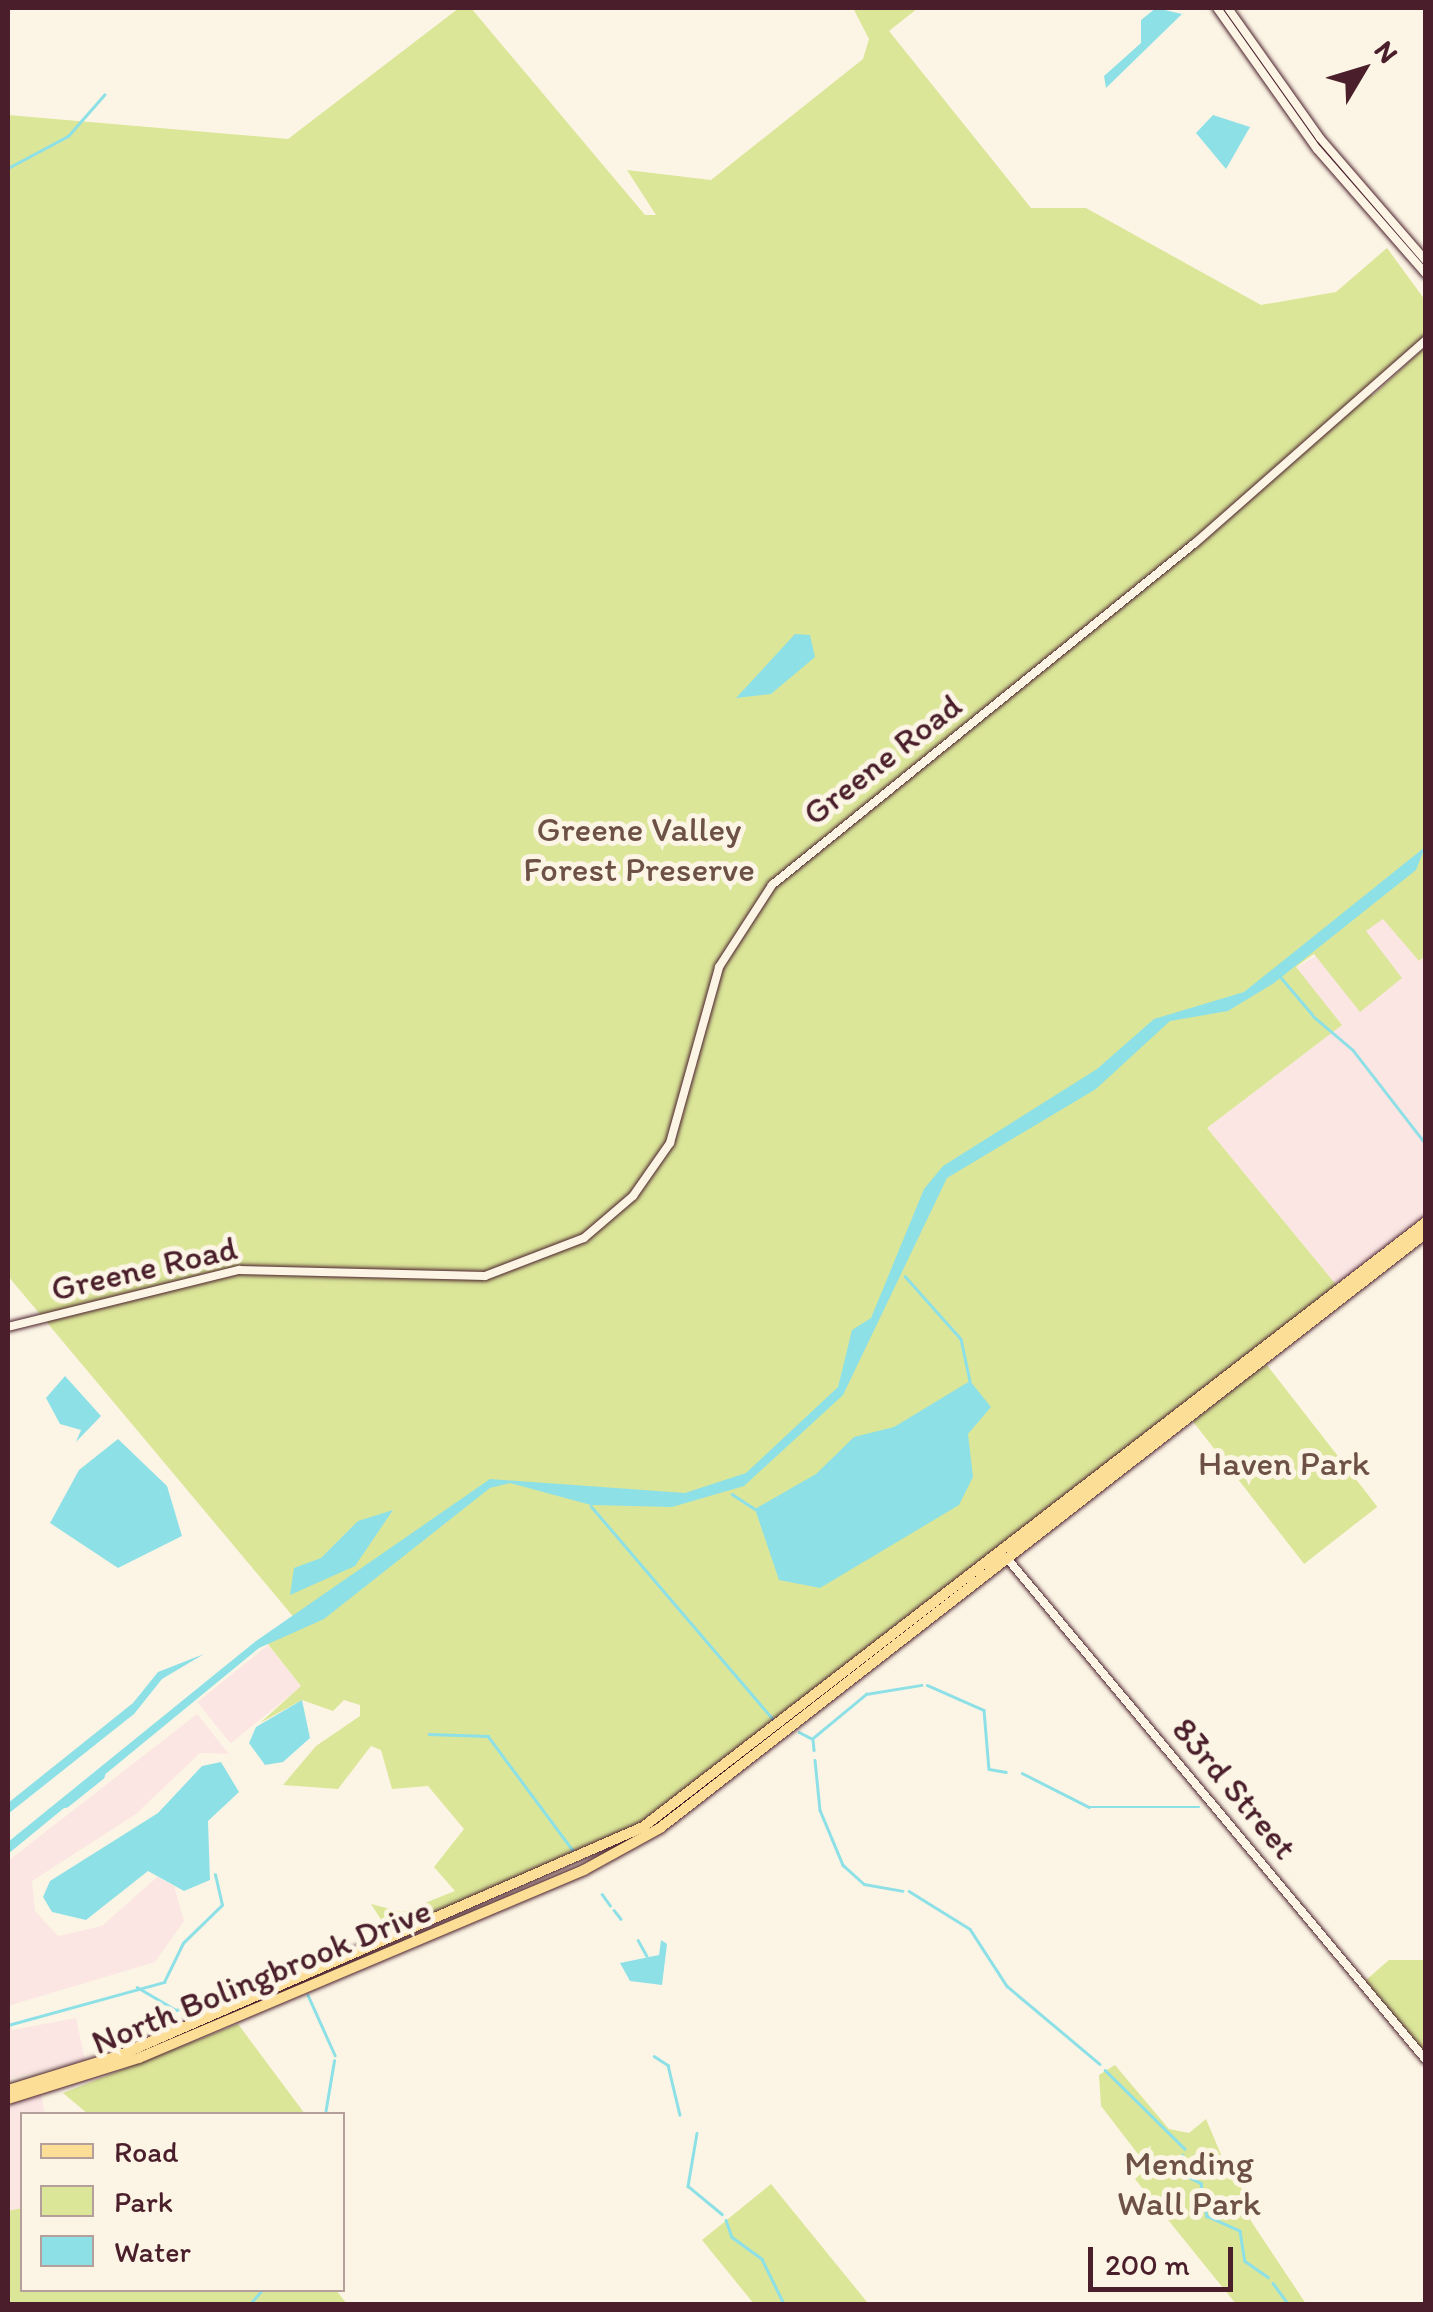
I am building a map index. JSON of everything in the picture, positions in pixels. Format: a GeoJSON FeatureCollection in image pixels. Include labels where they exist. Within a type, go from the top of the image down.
{"type":"FeatureCollection","features":[{"type":"Feature","properties":{"kind":"main road"},"geometry":{"type":"LineString","coordinates":[[1004,1555],[1426,1222]]}},
{"type":"Feature","properties":{"kind":"main road"},"geometry":{"type":"LineString","coordinates":[[1004,1555],[1426,1234]]}},
{"type":"Feature","properties":{"kind":"main road","name":"North Bolingbrook Drive"},"geometry":{"type":"LineString","coordinates":[[8,2090],[118,2056],[521,1886],[700,1790],[1004,1555]]}},
{"type":"Feature","properties":{"kind":"main road","name":"North Bolingbrook Drive"},"geometry":{"type":"LineString","coordinates":[[8,2100],[139,2058],[532,1892],[696,1805],[1004,1555]]}},
{"type":"Feature","properties":{"kind":"street"},"geometry":{"type":"LineString","coordinates":[[1217,8],[1317,149],[1426,274]]}},
{"type":"Feature","properties":{"kind":"street"},"geometry":{"type":"LineString","coordinates":[[1228,8],[1329,150],[1426,262]]}},
{"type":"Feature","properties":{"kind":"street","name":"Greene Road"},"geometry":{"type":"LineString","coordinates":[[8,1327],[239,1270],[485,1276],[584,1238],[632,1196],[670,1143],[720,967],[772,885],[1196,543],[1426,340]]}},
{"type":"Feature","properties":{"kind":"street","name":"83rd Street"},"geometry":{"type":"LineString","coordinates":[[1004,1555],[1426,2060]]}},
{"type":"Feature","properties":{"kind":"shaded area"},"geometry":{"type":"Polygon","coordinates":[[[1383,918],[1419,961],[1425,956],[1425,1219],[1338,1287],[1207,1128],[1342,1025],[1295,968],[1383,918]]]}},
{"type":"Feature","properties":{"kind":"shaded area"},"geometry":{"type":"Polygon","coordinates":[[[268,1645],[301,1686],[231,1743],[197,1702],[268,1645]]]}},
{"type":"Feature","properties":{"kind":"shaded area"},"geometry":{"type":"Polygon","coordinates":[[[197,1714],[229,1754],[200,1753],[136,1814],[32,1881],[35,1911],[58,1936],[102,1926],[157,1877],[174,1886],[184,1921],[155,1962],[8,2006],[8,1861],[197,1714]]]}},
{"type":"Feature","properties":{"kind":"shaded area"},"geometry":{"type":"Polygon","coordinates":[[[8,2012],[12,2030],[76,2018],[85,2060],[8,2079],[8,2012]]]}},
{"type":"Feature","properties":{"kind":"shaded area"},"geometry":{"type":"Polygon","coordinates":[[[41,2093],[45,2112],[20,2112],[20,2208],[8,2211],[8,2103],[41,2093]]]}},
{"type":"Feature","properties":{"kind":"green space","name":"Greene Valley Forest Preserve"},"geometry":{"type":"Polygon","coordinates":[[[459,8],[471,8],[645,215],[656,215],[627,170],[711,180],[863,59],[869,39],[853,8],[918,8],[889,31],[1031,208],[1086,208],[1261,305],[1336,292],[1387,248],[1425,300],[1425,335],[1362,392],[1373,395],[1425,347],[1425,956],[1419,961],[1383,919],[1366,931],[1402,978],[1360,1012],[1314,954],[1296,967],[1342,1025],[1207,1128],[1338,1287],[641,1826],[389,1932],[371,1904],[402,1912],[455,1891],[434,1867],[464,1829],[428,1786],[392,1789],[381,1750],[371,1746],[338,1789],[283,1785],[316,1746],[360,1716],[360,1705],[344,1700],[333,1711],[302,1700],[260,1723],[301,1686],[267,1643],[301,1626],[8,1276],[8,115],[288,139],[459,8]]]}},
{"type":"Feature","properties":{"kind":"green space","name":"Haven Park"},"geometry":{"type":"Polygon","coordinates":[[[1266,1364],[1377,1507],[1304,1564],[1193,1421],[1266,1364]]]}},
{"type":"Feature","properties":{"kind":"green space"},"geometry":{"type":"Polygon","coordinates":[[[1389,1960],[1425,1960],[1425,2054],[1365,1981],[1389,1960]]]}},
{"type":"Feature","properties":{"kind":"green space"},"geometry":{"type":"Polygon","coordinates":[[[238,2024],[304,2112],[86,2112],[63,2093],[238,2024]]]}},
{"type":"Feature","properties":{"kind":"green space","name":"Mending Wall Park"},"geometry":{"type":"Polygon","coordinates":[[[1115,2065],[1169,2129],[1189,2133],[1206,2119],[1225,2164],[1234,2162],[1251,2221],[1306,2304],[1236,2304],[1135,2179],[1148,2167],[1101,2106],[1099,2075],[1115,2065]]]}},
{"type":"Feature","properties":{"kind":"green space"},"geometry":{"type":"Polygon","coordinates":[[[771,2184],[867,2304],[754,2304],[702,2240],[771,2184]]]}},
{"type":"Feature","properties":{"kind":"green space"},"geometry":{"type":"Polygon","coordinates":[[[20,2208],[20,2292],[338,2292],[347,2304],[8,2304],[8,2211],[20,2208]]]}},
{"type":"Feature","properties":{"kind":"water"},"geometry":{"type":"Polygon","coordinates":[[[1156,8],[1182,14],[1106,88],[1104,76],[1141,43],[1141,20],[1156,8]]]}},
{"type":"Feature","properties":{"kind":"water"},"geometry":{"type":"Polygon","coordinates":[[[1213,115],[1250,127],[1226,169],[1196,133],[1213,115]]]}},
{"type":"Feature","properties":{"kind":"water"},"geometry":{"type":"Polygon","coordinates":[[[795,634],[810,635],[815,657],[771,694],[736,698],[795,634]]]}},
{"type":"Feature","properties":{"kind":"water"},"geometry":{"type":"Polygon","coordinates":[[[1425,847],[1416,870],[1274,983],[1228,1011],[1170,1021],[1096,1089],[947,1178],[843,1395],[744,1486],[672,1507],[591,1505],[510,1483],[490,1488],[324,1619],[259,1648],[8,1854],[8,1842],[256,1641],[490,1479],[685,1493],[746,1473],[838,1387],[852,1330],[871,1318],[924,1189],[943,1166],[1097,1069],[1154,1019],[1244,992],[1425,847]]]}},
{"type":"Feature","properties":{"kind":"water"},"geometry":{"type":"Polygon","coordinates":[[[65,1376],[101,1416],[76,1442],[81,1430],[60,1424],[46,1398],[65,1376]]]}},
{"type":"Feature","properties":{"kind":"water"},"geometry":{"type":"Polygon","coordinates":[[[970,1381],[991,1407],[968,1434],[973,1477],[959,1505],[820,1588],[779,1580],[755,1509],[816,1474],[854,1437],[894,1427],[970,1381]]]}},
{"type":"Feature","properties":{"kind":"water"},"geometry":{"type":"Polygon","coordinates":[[[118,1439],[167,1486],[182,1536],[118,1568],[50,1523],[79,1470],[118,1439]]]}},
{"type":"Feature","properties":{"kind":"water"},"geometry":{"type":"Polygon","coordinates":[[[393,1510],[355,1566],[290,1595],[294,1568],[321,1558],[358,1521],[393,1510]]]}},
{"type":"Feature","properties":{"kind":"water"},"geometry":{"type":"Polygon","coordinates":[[[204,1654],[162,1679],[134,1714],[8,1814],[8,1803],[133,1703],[158,1672],[204,1654]]]}},
{"type":"Feature","properties":{"kind":"water"},"geometry":{"type":"Polygon","coordinates":[[[302,1700],[310,1738],[283,1762],[265,1765],[249,1743],[256,1727],[302,1700]]]}},
{"type":"Feature","properties":{"kind":"water"},"geometry":{"type":"Polygon","coordinates":[[[221,1762],[239,1792],[208,1821],[210,1880],[184,1891],[148,1871],[86,1920],[52,1912],[43,1897],[50,1881],[158,1813],[202,1766],[221,1762]]]}},
{"type":"Feature","properties":{"kind":"water"},"geometry":{"type":"Polygon","coordinates":[[[661,1940],[667,1944],[662,1985],[630,1981],[620,1963],[659,1955],[661,1940]]]}},
{"type":"Feature","properties":{"kind":"waterway"},"geometry":{"type":"LineString","coordinates":[[8,168],[68,136],[104,95]]}},
{"type":"Feature","properties":{"kind":"waterway"},"geometry":{"type":"LineString","coordinates":[[1279,975],[1312,1014]]}},
{"type":"Feature","properties":{"kind":"waterway"},"geometry":{"type":"LineString","coordinates":[[1313,1016],[1353,1050],[1426,1144]]}},
{"type":"Feature","properties":{"kind":"waterway"},"geometry":{"type":"LineString","coordinates":[[905,1276],[961,1339],[970,1381]]}},
{"type":"Feature","properties":{"kind":"waterway"},"geometry":{"type":"LineString","coordinates":[[732,1494],[755,1509]]}},
{"type":"Feature","properties":{"kind":"waterway"},"geometry":{"type":"LineString","coordinates":[[591,1506],[774,1720]]}},
{"type":"Feature","properties":{"kind":"waterway"},"geometry":{"type":"LineString","coordinates":[[813,1738],[866,1694],[921,1685]]}},
{"type":"Feature","properties":{"kind":"waterway"},"geometry":{"type":"LineString","coordinates":[[927,1685],[984,1710],[989,1769],[1006,1772]]}},
{"type":"Feature","properties":{"kind":"waterway"},"geometry":{"type":"LineString","coordinates":[[799,1732],[811,1738]]}},
{"type":"Feature","properties":{"kind":"waterway"},"geometry":{"type":"LineString","coordinates":[[429,1734],[488,1736],[575,1853]]}},
{"type":"Feature","properties":{"kind":"waterway"},"geometry":{"type":"LineString","coordinates":[[813,1740],[814,1750]]}},
{"type":"Feature","properties":{"kind":"waterway"},"geometry":{"type":"LineString","coordinates":[[815,1760],[820,1810],[843,1865],[864,1884],[902,1891]]}},
{"type":"Feature","properties":{"kind":"waterway"},"geometry":{"type":"LineString","coordinates":[[1022,1773],[1089,1807],[1199,1807]]}},
{"type":"Feature","properties":{"kind":"waterway"},"geometry":{"type":"LineString","coordinates":[[65,1803],[100,1775]]}},
{"type":"Feature","properties":{"kind":"waterway"},"geometry":{"type":"LineString","coordinates":[[8,2025],[164,1982],[183,1943],[222,1905],[215,1875]]}},
{"type":"Feature","properties":{"kind":"waterway"},"geometry":{"type":"LineString","coordinates":[[909,1891],[970,1929],[1007,1986],[1100,2064]]}},
{"type":"Feature","properties":{"kind":"waterway"},"geometry":{"type":"LineString","coordinates":[[602,1894],[610,1905]]}},
{"type":"Feature","properties":{"kind":"waterway"},"geometry":{"type":"LineString","coordinates":[[614,1910],[621,1919]]}},
{"type":"Feature","properties":{"kind":"waterway"},"geometry":{"type":"LineString","coordinates":[[638,1940],[647,1956]]}},
{"type":"Feature","properties":{"kind":"waterway"},"geometry":{"type":"LineString","coordinates":[[137,1987],[176,2010],[273,1981]]}},
{"type":"Feature","properties":{"kind":"waterway"},"geometry":{"type":"LineString","coordinates":[[308,1995],[335,2055]]}},
{"type":"Feature","properties":{"kind":"waterway"},"geometry":{"type":"LineString","coordinates":[[654,2056],[668,2065],[680,2115]]}},
{"type":"Feature","properties":{"kind":"waterway"},"geometry":{"type":"LineString","coordinates":[[325,2112],[334,2061]]}},
{"type":"Feature","properties":{"kind":"waterway"},"geometry":{"type":"LineString","coordinates":[[1105,2070],[1185,2149]]}},
{"type":"Feature","properties":{"kind":"waterway"},"geometry":{"type":"LineString","coordinates":[[697,2133],[688,2186],[722,2214]]}},
{"type":"Feature","properties":{"kind":"waterway"},"geometry":{"type":"LineString","coordinates":[[1183,2155],[1177,2171],[1201,2183],[1207,2216],[1240,2231],[1245,2261],[1268,2277]]}},
{"type":"Feature","properties":{"kind":"waterway"},"geometry":{"type":"LineString","coordinates":[[726,2220],[732,2237],[762,2259],[784,2304]]}},
{"type":"Feature","properties":{"kind":"waterway"},"geometry":{"type":"LineString","coordinates":[[1273,2283],[1288,2304]]}},
{"type":"Feature","properties":{"kind":"waterway"},"geometry":{"type":"LineString","coordinates":[[250,2304],[260,2292]]}}]}
